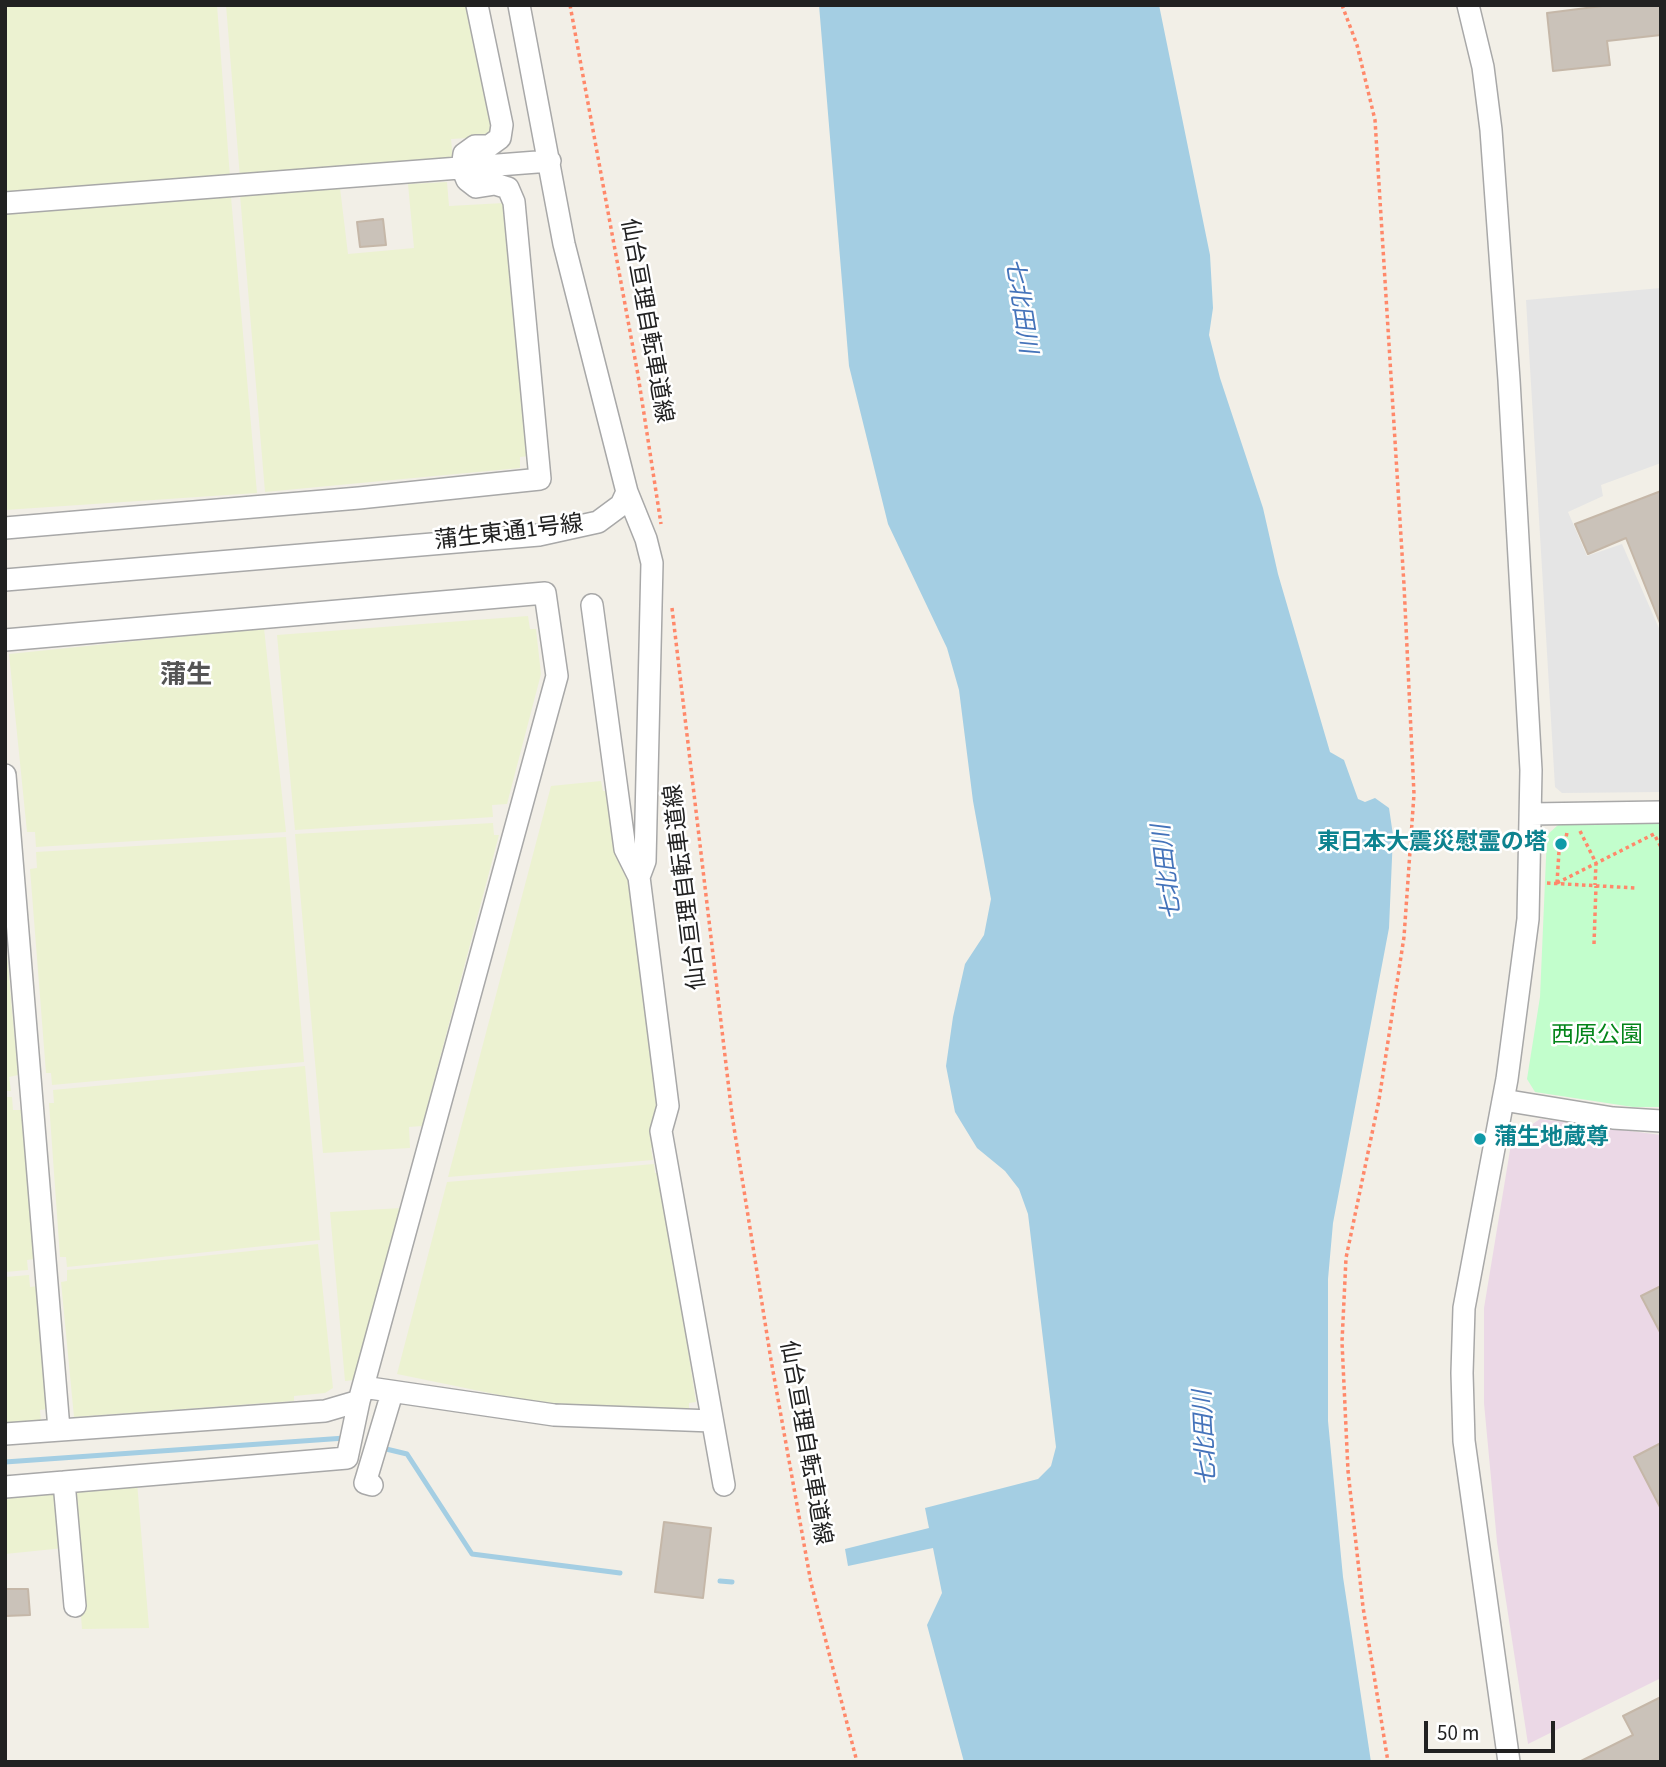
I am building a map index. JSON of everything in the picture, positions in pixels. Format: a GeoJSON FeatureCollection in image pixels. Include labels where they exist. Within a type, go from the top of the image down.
{"type":"FeatureCollection","features":[{"type":"Feature","properties":{"kind":"street"},"geometry":{"type":"LineString","coordinates":[[5,528],[359,498],[540,479],[514,202],[508,188],[495,184],[476,187],[467,180],[462,168],[464,154],[475,146],[489,146],[500,138],[502,125],[477,5]]}},
{"type":"Feature","properties":{"kind":"street"},"geometry":{"type":"LineString","coordinates":[[519,5],[564,244],[626,492],[646,539],[652,563],[645,861],[639,877]]}},
{"type":"Feature","properties":{"kind":"street"},"geometry":{"type":"LineString","coordinates":[[1468,5],[1483,67],[1491,130],[1510,394],[1531,814],[1528,919],[1503,1100],[1464,1308],[1462,1373],[1464,1441],[1509,1762]]}},
{"type":"Feature","properties":{"kind":"street"},"geometry":{"type":"LineString","coordinates":[[5,203],[550,161]]}},
{"type":"Feature","properties":{"kind":"street","name":"蒲生東通1号線"},"geometry":{"type":"LineString","coordinates":[[5,580],[539,535],[597,522],[621,505],[626,492]]}},
{"type":"Feature","properties":{"kind":"street"},"geometry":{"type":"LineString","coordinates":[[5,640],[545,593],[556,676],[371,1397],[347,1458],[5,1487]]}},
{"type":"Feature","properties":{"kind":"street"},"geometry":{"type":"LineString","coordinates":[[592,605],[625,849],[639,877],[668,1106],[661,1130],[724,1485]]}},
{"type":"Feature","properties":{"kind":"street"},"geometry":{"type":"LineString","coordinates":[[5,775],[59,1429]]}},
{"type":"Feature","properties":{"kind":"street"},"geometry":{"type":"LineString","coordinates":[[1531,814],[1661,812]]}},
{"type":"Feature","properties":{"kind":"street"},"geometry":{"type":"LineString","coordinates":[[1503,1100],[1613,1118],[1661,1121]]}},
{"type":"Feature","properties":{"kind":"street"},"geometry":{"type":"LineString","coordinates":[[5,1434],[325,1411],[371,1397],[554,1415],[712,1421]]}},
{"type":"Feature","properties":{"kind":"street"},"geometry":{"type":"LineString","coordinates":[[371,1397],[381,1422],[371,1476]]}},
{"type":"Feature","properties":{"kind":"street"},"geometry":{"type":"LineString","coordinates":[[64,1482],[75,1606]]}},
{"type":"Feature","properties":{"kind":"path","name":"仙台亘理自転車道線"},"geometry":{"type":"LineString","coordinates":[[570,5],[638,375],[663,531]]}},
{"type":"Feature","properties":{"kind":"path"},"geometry":{"type":"LineString","coordinates":[[1342,5],[1357,44],[1374,120],[1403,558],[1414,794],[1404,937],[1379,1100],[1346,1258],[1342,1342],[1348,1471],[1360,1580],[1388,1762]]}},
{"type":"Feature","properties":{"kind":"path","name":"仙台亘理自転車道線"},"geometry":{"type":"LineString","coordinates":[[671,599],[732,1115],[771,1360],[811,1583],[858,1762]]}},
{"type":"Feature","properties":{"kind":"path"},"geometry":{"type":"LineString","coordinates":[[1557,883],[1559,851],[1566,844],[1567,831],[1580,831],[1597,863],[1594,944]]}},
{"type":"Feature","properties":{"kind":"path"},"geometry":{"type":"LineString","coordinates":[[1557,883],[1654,834],[1661,847]]}},
{"type":"Feature","properties":{"kind":"path"},"geometry":{"type":"LineString","coordinates":[[1549,883],[1636,888]]}},
{"type":"Feature","properties":{"kind":"shaded area"},"geometry":{"type":"Polygon","coordinates":[[[1661,288],[1661,463],[1601,485],[1603,496],[1568,512],[1587,556],[1622,544],[1661,633],[1661,792],[1562,793],[1555,787],[1526,300],[1661,288]]]}},
{"type":"Feature","properties":{"kind":"shaded area"},"geometry":{"type":"Polygon","coordinates":[[[1540,1119],[1661,1135],[1661,1678],[1528,1744],[1497,1542],[1484,1403],[1484,1308],[1512,1138],[1540,1119]]]}},
{"type":"Feature","properties":{"kind":"green space"},"geometry":{"type":"Polygon","coordinates":[[[5,5],[217,5],[230,177],[5,197],[5,5]]]}},
{"type":"Feature","properties":{"kind":"green space"},"geometry":{"type":"Polygon","coordinates":[[[226,5],[469,5],[492,125],[491,132],[486,137],[451,139],[453,160],[240,178],[226,5]]]}},
{"type":"Feature","properties":{"kind":"green space"},"geometry":{"type":"Polygon","coordinates":[[[447,182],[449,206],[504,203],[529,456],[520,457],[520,468],[265,492],[240,195],[340,188],[348,254],[414,248],[408,184],[447,182]]]}},
{"type":"Feature","properties":{"kind":"green space"},"geometry":{"type":"Polygon","coordinates":[[[231,197],[257,493],[5,510],[5,212],[231,197]]]}},
{"type":"Feature","properties":{"kind":"green space"},"geometry":{"type":"Polygon","coordinates":[[[528,616],[530,629],[536,629],[541,674],[507,804],[492,805],[493,817],[295,830],[277,635],[528,616]]]}},
{"type":"Feature","properties":{"kind":"green space"},"geometry":{"type":"Polygon","coordinates":[[[264,628],[286,832],[36,847],[35,832],[27,832],[9,654],[264,628]]]}},
{"type":"Feature","properties":{"kind":"green space"},"geometry":{"type":"Polygon","coordinates":[[[601,781],[603,791],[609,791],[631,882],[658,1108],[656,1148],[651,1148],[653,1160],[448,1177],[551,786],[601,781]]]}},
{"type":"Feature","properties":{"kind":"green space"},"geometry":{"type":"Polygon","coordinates":[[[493,823],[494,835],[499,835],[422,1126],[409,1127],[410,1148],[323,1153],[295,834],[493,823]]]}},
{"type":"Feature","properties":{"kind":"green space","name":"西原公園"},"geometry":{"type":"Polygon","coordinates":[[[1661,823],[1661,1107],[1633,1107],[1535,1092],[1527,1079],[1540,997],[1547,835],[1558,825],[1661,823]]]}},
{"type":"Feature","properties":{"kind":"green space"},"geometry":{"type":"Polygon","coordinates":[[[286,837],[304,1062],[52,1085],[51,1073],[46,1073],[30,869],[37,868],[36,852],[286,837]]]}},
{"type":"Feature","properties":{"kind":"green space"},"geometry":{"type":"Polygon","coordinates":[[[5,933],[18,1075],[9,1077],[11,1091],[5,1091],[5,933]]]}},
{"type":"Feature","properties":{"kind":"green space"},"geometry":{"type":"Polygon","coordinates":[[[305,1066],[320,1240],[67,1267],[66,1257],[60,1257],[49,1103],[54,1103],[53,1090],[305,1066]]]}},
{"type":"Feature","properties":{"kind":"green space"},"geometry":{"type":"Polygon","coordinates":[[[5,1097],[12,1097],[13,1110],[21,1110],[35,1259],[27,1260],[28,1270],[5,1272],[5,1097]]]}},
{"type":"Feature","properties":{"kind":"green space"},"geometry":{"type":"Polygon","coordinates":[[[654,1164],[655,1173],[661,1173],[696,1402],[689,1403],[689,1412],[548,1405],[397,1374],[447,1182],[654,1164]]]}},
{"type":"Feature","properties":{"kind":"green space"},"geometry":{"type":"Polygon","coordinates":[[[402,1208],[355,1380],[345,1381],[330,1212],[402,1208]]]}},
{"type":"Feature","properties":{"kind":"green space"},"geometry":{"type":"Polygon","coordinates":[[[318,1244],[333,1388],[325,1393],[294,1396],[294,1401],[74,1417],[61,1282],[67,1281],[67,1270],[318,1244]]]}},
{"type":"Feature","properties":{"kind":"green space"},"geometry":{"type":"Polygon","coordinates":[[[29,1275],[30,1287],[38,1286],[48,1409],[40,1410],[41,1423],[5,1426],[5,1277],[29,1275]]]}},
{"type":"Feature","properties":{"kind":"green space"},"geometry":{"type":"Polygon","coordinates":[[[137,1482],[149,1628],[82,1629],[71,1488],[137,1482]]]}},
{"type":"Feature","properties":{"kind":"green space"},"geometry":{"type":"Polygon","coordinates":[[[51,1490],[59,1495],[64,1548],[5,1554],[5,1494],[51,1490]]]}},
{"type":"Feature","properties":{"kind":"water","name":"七北田川"},"geometry":{"type":"Polygon","coordinates":[[[819,5],[1159,5],[1210,255],[1213,308],[1209,335],[1220,378],[1263,508],[1278,574],[1330,752],[1344,760],[1358,799],[1365,802],[1375,798],[1389,808],[1393,835],[1389,928],[1333,1223],[1328,1279],[1328,1421],[1343,1577],[1371,1762],[964,1762],[927,1625],[942,1593],[933,1548],[848,1566],[845,1549],[929,1528],[925,1508],[1038,1479],[1051,1466],[1056,1447],[1028,1214],[1019,1189],[1005,1171],[977,1148],[955,1112],[946,1066],[965,964],[984,935],[991,899],[973,801],[959,690],[947,648],[888,524],[849,366],[819,5]]]}},
{"type":"Feature","properties":{"kind":"building"},"geometry":{"type":"Polygon","coordinates":[[[1610,5],[1661,5],[1661,35],[1607,41],[1610,65],[1553,71],[1547,13],[1610,5]]]}},
{"type":"Feature","properties":{"kind":"building"},"geometry":{"type":"Polygon","coordinates":[[[383,219],[386,245],[360,247],[357,222],[383,219]]]}},
{"type":"Feature","properties":{"kind":"building"},"geometry":{"type":"Polygon","coordinates":[[[1661,491],[1660,623],[1626,538],[1588,554],[1575,524],[1661,491]]]}},
{"type":"Feature","properties":{"kind":"building"},"geometry":{"type":"Polygon","coordinates":[[[1661,1286],[1661,1334],[1641,1296],[1661,1286]]]}},
{"type":"Feature","properties":{"kind":"building"},"geometry":{"type":"Polygon","coordinates":[[[1661,1443],[1661,1509],[1634,1457],[1661,1443]]]}},
{"type":"Feature","properties":{"kind":"building"},"geometry":{"type":"Polygon","coordinates":[[[664,1522],[711,1528],[703,1598],[655,1592],[664,1522]]]}},
{"type":"Feature","properties":{"kind":"building"},"geometry":{"type":"Polygon","coordinates":[[[5,1589],[28,1589],[30,1615],[5,1616],[5,1589]]]}},
{"type":"Feature","properties":{"kind":"building"},"geometry":{"type":"Polygon","coordinates":[[[1661,1697],[1661,1762],[1579,1762],[1633,1735],[1623,1716],[1661,1697]]]}},
{"type":"Feature","properties":{"kind":"waterway"},"geometry":{"type":"LineString","coordinates":[[5,1462],[345,1438]]}},
{"type":"Feature","properties":{"kind":"waterway"},"geometry":{"type":"LineString","coordinates":[[382,1448],[407,1454],[472,1554],[620,1573]]}},
{"type":"Feature","properties":{"kind":"waterway"},"geometry":{"type":"LineString","coordinates":[[720,1581],[732,1582]]}},
{"type":"Feature","properties":{"kind":"place","name":"東日本大震災慰霊の塔"},"geometry":{"type":"Point","coordinates":[1561,844]}},
{"type":"Feature","properties":{"kind":"place","name":"蒲生地蔵尊"},"geometry":{"type":"Point","coordinates":[1480,1139]}},
{"type":"Feature","properties":{"kind":"district","name":"蒲生"},"geometry":{"type":"Point","coordinates":[186,677]}}]}
